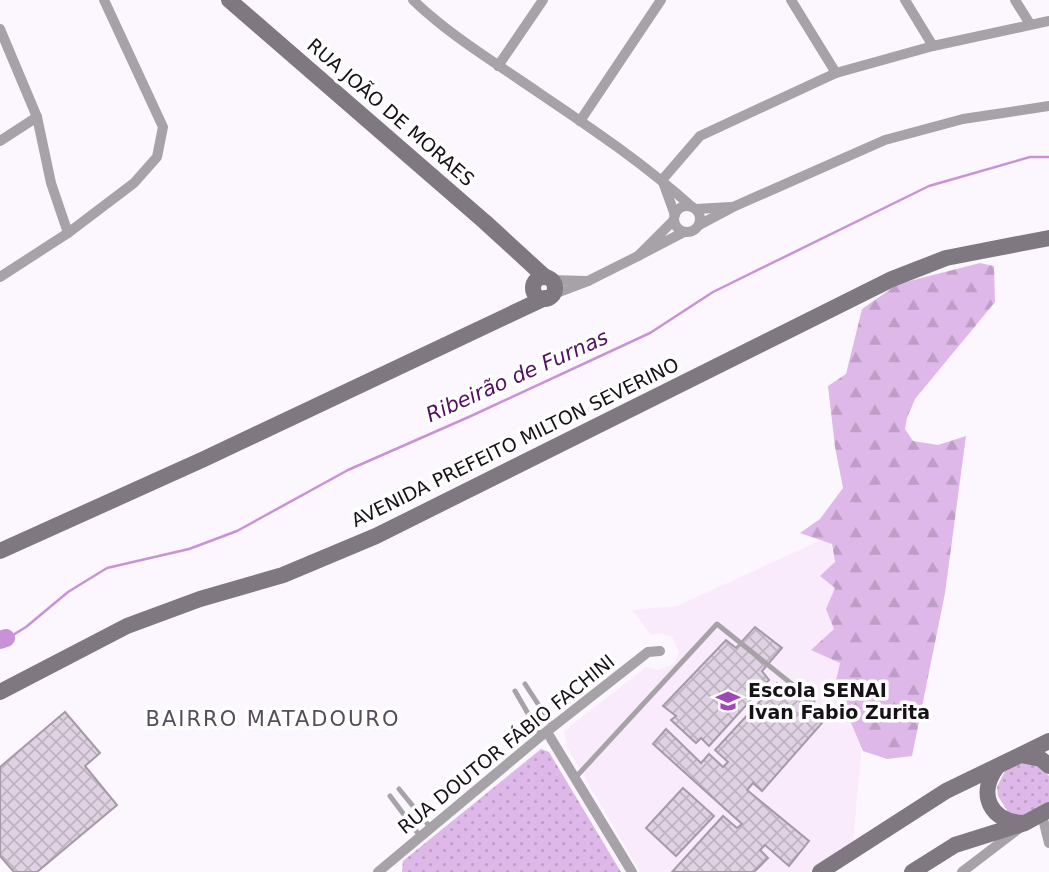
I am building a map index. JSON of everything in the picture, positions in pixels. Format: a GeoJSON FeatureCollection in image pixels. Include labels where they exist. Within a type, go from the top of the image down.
{"type":"FeatureCollection","features":[{"type":"Feature","properties":{"kind":"main road","name":"RUA JOÃO DE MORAES"},"geometry":{"type":"LineString","coordinates":[[229,0],[523,257],[543,287]]}},
{"type":"Feature","properties":{"kind":"main road","name":"AVENIDA PREFEITO MILTON SEVERINO"},"geometry":{"type":"LineString","coordinates":[[0,692],[127,626],[200,599],[283,575],[376,536],[892,279],[946,258],[1049,238]]}},
{"type":"Feature","properties":{"kind":"main road"},"geometry":{"type":"LineString","coordinates":[[0,551],[204,459],[510,315],[543,287]]}},
{"type":"Feature","properties":{"kind":"main road"},"geometry":{"type":"LineString","coordinates":[[820,872],[946,791],[1049,741]]}},
{"type":"Feature","properties":{"kind":"main road"},"geometry":{"type":"LineString","coordinates":[[1021,755],[1041,760],[1049,766]]}},
{"type":"Feature","properties":{"kind":"main road"},"geometry":{"type":"LineString","coordinates":[[997,767],[988,783],[990,805],[1005,820],[1025,823]]}},
{"type":"Feature","properties":{"kind":"main road"},"geometry":{"type":"LineString","coordinates":[[912,872],[955,845],[1025,823],[1045,812]]}},
{"type":"Feature","properties":{"kind":"street"},"geometry":{"type":"LineString","coordinates":[[0,277],[68,233],[134,183],[157,157],[163,127],[104,0]]}},
{"type":"Feature","properties":{"kind":"street"},"geometry":{"type":"LineString","coordinates":[[413,0],[430,16],[498,66],[662,180],[694,208],[700,217],[699,225]]}},
{"type":"Feature","properties":{"kind":"street"},"geometry":{"type":"LineString","coordinates":[[498,66],[543,0]]}},
{"type":"Feature","properties":{"kind":"street"},"geometry":{"type":"LineString","coordinates":[[580,121],[661,0]]}},
{"type":"Feature","properties":{"kind":"street"},"geometry":{"type":"LineString","coordinates":[[791,0],[836,73]]}},
{"type":"Feature","properties":{"kind":"street"},"geometry":{"type":"LineString","coordinates":[[905,0],[933,47]]}},
{"type":"Feature","properties":{"kind":"street"},"geometry":{"type":"LineString","coordinates":[[1015,0],[1030,24]]}},
{"type":"Feature","properties":{"kind":"street"},"geometry":{"type":"LineString","coordinates":[[662,180],[700,136],[836,73],[933,47],[1049,21]]}},
{"type":"Feature","properties":{"kind":"street"},"geometry":{"type":"LineString","coordinates":[[0,29],[37,117],[51,183],[68,233]]}},
{"type":"Feature","properties":{"kind":"street"},"geometry":{"type":"LineString","coordinates":[[543,287],[588,281],[684,232],[693,231],[733,207],[885,139],[963,119],[1049,106]]}},
{"type":"Feature","properties":{"kind":"street"},"geometry":{"type":"LineString","coordinates":[[0,141],[37,117]]}},
{"type":"Feature","properties":{"kind":"street"},"geometry":{"type":"LineString","coordinates":[[662,180],[677,228],[684,232]]}},
{"type":"Feature","properties":{"kind":"street"},"geometry":{"type":"LineString","coordinates":[[638,256],[684,206],[733,207]]}},
{"type":"Feature","properties":{"kind":"street","name":"RUA DOUTOR FÁBIO FACHINI"},"geometry":{"type":"LineString","coordinates":[[385,869],[430,827],[547,732],[648,652],[660,651]]}},
{"type":"Feature","properties":{"kind":"street"},"geometry":{"type":"LineString","coordinates":[[547,732],[632,872]]}},
{"type":"Feature","properties":{"kind":"street"},"geometry":{"type":"LineString","coordinates":[[1045,812],[1049,843]]}},
{"type":"Feature","properties":{"kind":"street"},"geometry":{"type":"LineString","coordinates":[[962,872],[1025,823]]}},
{"type":"Feature","properties":{"kind":"lane"},"geometry":{"type":"LineString","coordinates":[[575,778],[717,624],[813,701]]}},
{"type":"Feature","properties":{"kind":"lane"},"geometry":{"type":"LineString","coordinates":[[525,684],[547,732]]}},
{"type":"Feature","properties":{"kind":"lane"},"geometry":{"type":"LineString","coordinates":[[514,691],[547,732]]}},
{"type":"Feature","properties":{"kind":"lane"},"geometry":{"type":"LineString","coordinates":[[399,789],[430,827]]}},
{"type":"Feature","properties":{"kind":"lane"},"geometry":{"type":"LineString","coordinates":[[390,796],[420,836]]}},
{"type":"Feature","properties":{"kind":"shaded area","name":"Escola SENAI Ivan Fabio Zurita"},"geometry":{"type":"Polygon","coordinates":[[[830,536],[861,754],[853,843],[808,872],[640,872],[567,747],[564,731],[646,667],[659,670],[674,664],[679,652],[672,637],[661,633],[651,635],[632,610],[677,606],[830,536]]]}},
{"type":"Feature","properties":{"kind":"green space"},"geometry":{"type":"Polygon","coordinates":[[[980,263],[994,266],[995,302],[915,399],[907,418],[905,429],[913,441],[938,445],[966,436],[945,593],[912,756],[887,759],[863,751],[835,685],[840,663],[811,650],[834,629],[826,609],[835,588],[820,576],[835,562],[832,544],[800,533],[820,519],[843,488],[828,386],[846,374],[862,309],[898,284],[980,263]]]}},
{"type":"Feature","properties":{"kind":"green space"},"geometry":{"type":"Polygon","coordinates":[[[541,749],[549,752],[621,872],[402,872],[403,861],[541,749]]]}},
{"type":"Feature","properties":{"kind":"green space"},"geometry":{"type":"Polygon","coordinates":[[[1021,762],[1039,766],[1049,776],[1049,804],[1025,818],[1008,812],[998,796],[997,787],[1005,771],[1021,762]]]}},
{"type":"Feature","properties":{"kind":"building"},"geometry":{"type":"Polygon","coordinates":[[[755,627],[782,648],[762,671],[769,680],[709,746],[701,738],[696,743],[671,720],[676,716],[663,706],[726,640],[736,648],[755,627]]]}},
{"type":"Feature","properties":{"kind":"building"},"geometry":{"type":"Polygon","coordinates":[[[777,683],[789,691],[793,688],[816,709],[811,716],[822,723],[762,791],[753,783],[747,790],[809,841],[789,866],[765,845],[760,850],[768,858],[754,872],[672,872],[723,816],[737,828],[742,824],[653,744],[666,729],[701,763],[709,754],[723,767],[728,762],[715,750],[777,683]]]}},
{"type":"Feature","properties":{"kind":"building"},"geometry":{"type":"Polygon","coordinates":[[[65,712],[100,753],[85,766],[117,805],[37,872],[14,872],[0,856],[0,767],[65,712]]]}},
{"type":"Feature","properties":{"kind":"building"},"geometry":{"type":"Polygon","coordinates":[[[683,788],[714,816],[676,856],[646,828],[683,788]]]}},
{"type":"Feature","properties":{"kind":"waterway","name":"Ribeirão de Furnas"},"geometry":{"type":"LineString","coordinates":[[0,643],[26,627],[68,592],[107,568],[189,549],[237,531],[348,470],[650,333],[713,292],[929,186],[1030,157],[1049,157]]}},
{"type":"Feature","properties":{"kind":"waterway","name":"Ribeirão de Furnas"},"geometry":{"type":"LineString","coordinates":[[0,640],[6,638]]}},
{"type":"Feature","properties":{"kind":"place","name":"Escola SENAI Ivan Fabio Zurita"},"geometry":{"type":"Point","coordinates":[728,701]}},
{"type":"Feature","properties":{"kind":"district","name":"BAIRRO MATADOURO"},"geometry":{"type":"Point","coordinates":[273,719]}}]}
